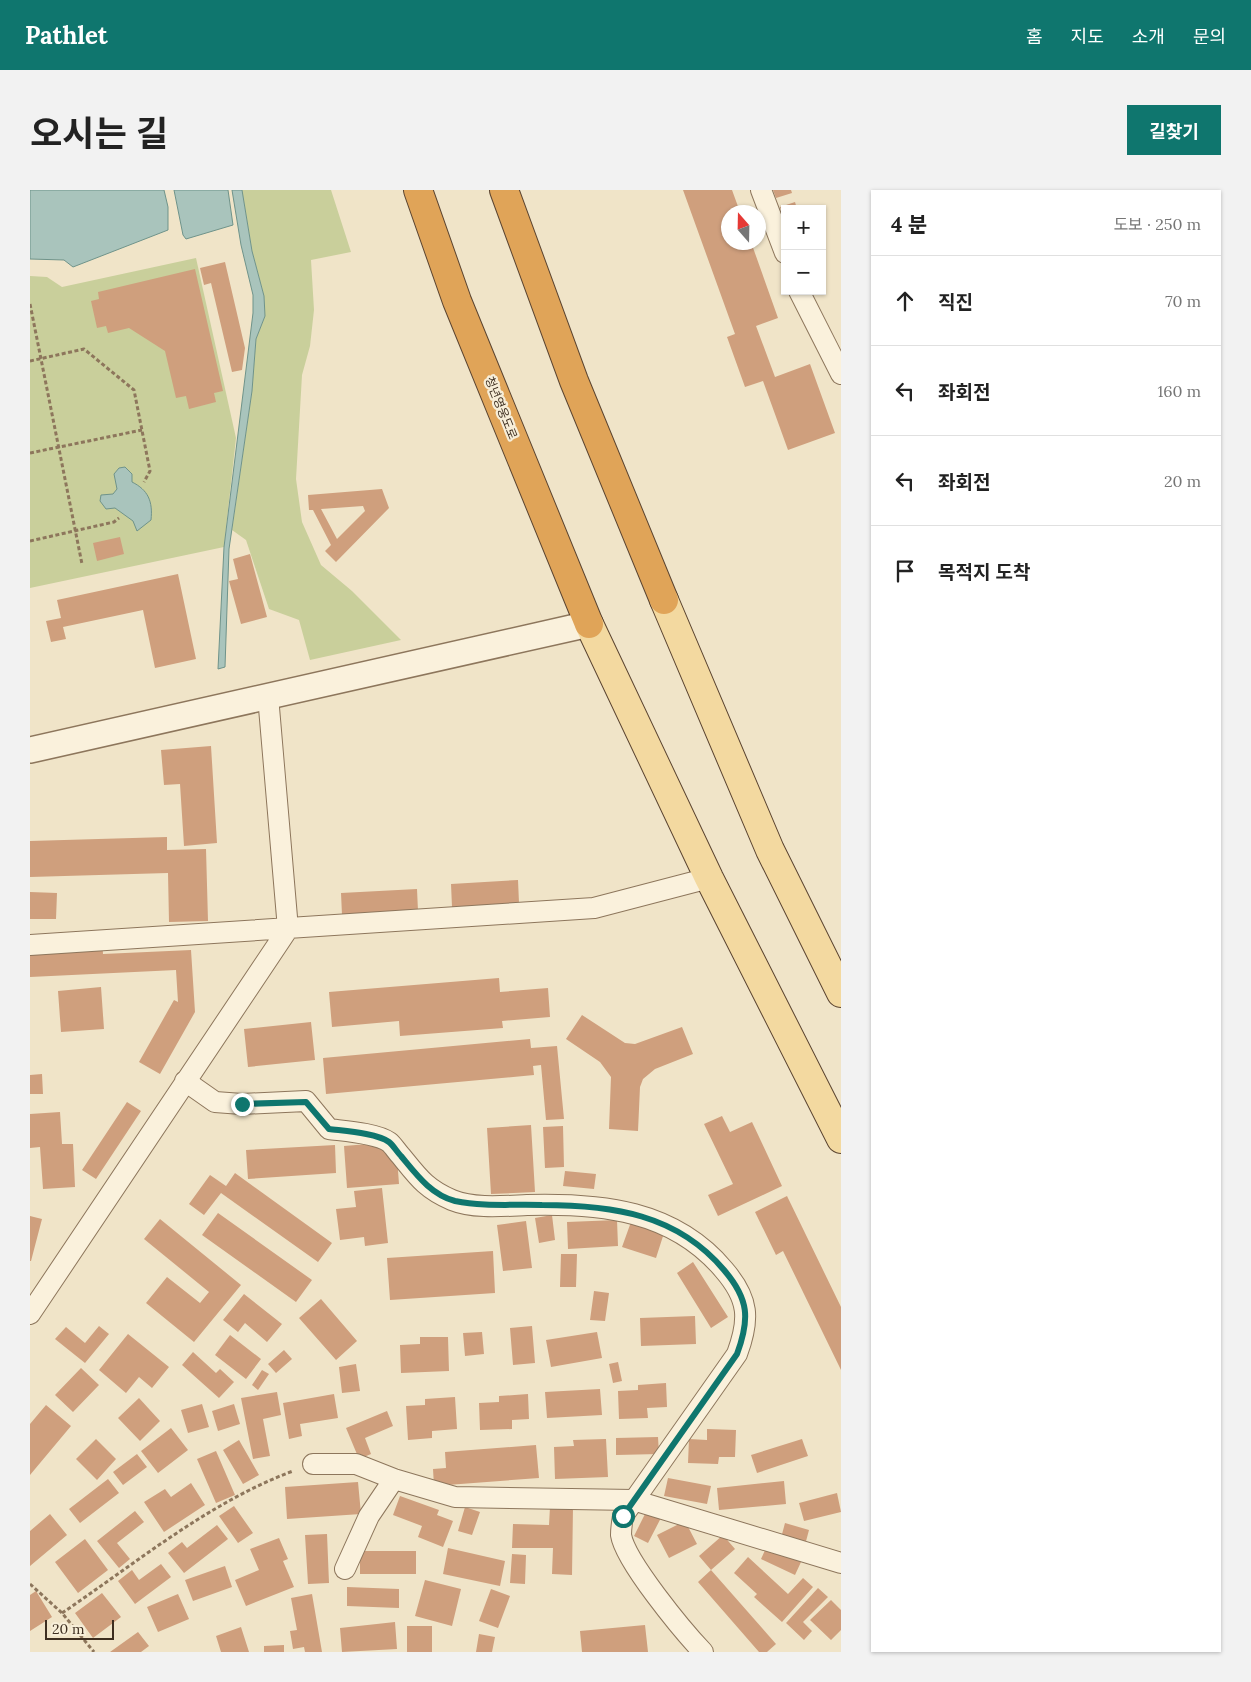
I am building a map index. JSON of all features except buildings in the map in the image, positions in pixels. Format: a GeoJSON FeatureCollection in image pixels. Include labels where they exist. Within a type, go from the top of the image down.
{"type":"FeatureCollection","features":[{"type":"Feature","properties":{"kind":"highway","name":"청년영웅도로"},"geometry":{"type":"LineString","coordinates":[[418,190],[457,301],[589,624]]}},
{"type":"Feature","properties":{"kind":"highway"},"geometry":{"type":"LineString","coordinates":[[504,190],[574,382],[664,600]]}},
{"type":"Feature","properties":{"kind":"main road"},"geometry":{"type":"LineString","coordinates":[[664,600],[770,850],[841,993]]}},
{"type":"Feature","properties":{"kind":"main road"},"geometry":{"type":"LineString","coordinates":[[589,624],[709,878],[841,1139]]}},
{"type":"Feature","properties":{"kind":"street"},"geometry":{"type":"LineString","coordinates":[[761,190],[784,250]]}},
{"type":"Feature","properties":{"kind":"street"},"geometry":{"type":"LineString","coordinates":[[801,295],[841,374]]}},
{"type":"Feature","properties":{"kind":"street"},"geometry":{"type":"LineString","coordinates":[[30,750],[589,624]]}},
{"type":"Feature","properties":{"kind":"street"},"geometry":{"type":"LineString","coordinates":[[30,1314],[288,929],[268,696]]}},
{"type":"Feature","properties":{"kind":"street"},"geometry":{"type":"LineString","coordinates":[[30,945],[594,908],[709,878]]}},
{"type":"Feature","properties":{"kind":"street"},"geometry":{"type":"LineString","coordinates":[[185,1081],[215,1102],[242,1104],[306,1102],[329,1129],[359,1133],[388,1141],[425,1186],[453,1201],[490,1206],[543,1205],[612,1209],[640,1214],[687,1234],[712,1255],[733,1280],[745,1305],[746,1330],[737,1354],[623,1516],[621,1535],[629,1555],[682,1630],[703,1652]]}},
{"type":"Feature","properties":{"kind":"street"},"geometry":{"type":"LineString","coordinates":[[313,1464],[356,1464],[394,1479],[455,1497],[633,1500],[841,1563]]}},
{"type":"Feature","properties":{"kind":"street"},"geometry":{"type":"LineString","coordinates":[[345,1569],[369,1516],[394,1479]]}},
{"type":"Feature","properties":{"kind":"path"},"geometry":{"type":"LineString","coordinates":[[30,304],[82,564]]}},
{"type":"Feature","properties":{"kind":"path"},"geometry":{"type":"LineString","coordinates":[[30,361],[84,349],[134,390],[150,471],[144,482]]}},
{"type":"Feature","properties":{"kind":"path"},"geometry":{"type":"LineString","coordinates":[[30,454],[142,430]]}},
{"type":"Feature","properties":{"kind":"path"},"geometry":{"type":"LineString","coordinates":[[30,541],[76,532],[114,522],[119,518]]}},
{"type":"Feature","properties":{"kind":"path"},"geometry":{"type":"LineString","coordinates":[[62,1613],[133,1565],[177,1532],[223,1505],[283,1475],[313,1464]]}},
{"type":"Feature","properties":{"kind":"path"},"geometry":{"type":"LineString","coordinates":[[30,1584],[62,1613],[94,1652]]}},
{"type":"Feature","properties":{"kind":"green space"},"geometry":{"type":"Polygon","coordinates":[[[242,190],[331,190],[351,252],[311,260],[314,310],[310,346],[302,375],[296,479],[302,522],[321,565],[352,591],[401,640],[310,660],[299,620],[269,609],[246,540],[232,530],[252,391],[256,339],[265,316],[264,296],[252,251],[242,190]]]}},
{"type":"Feature","properties":{"kind":"green space"},"geometry":{"type":"Polygon","coordinates":[[[196,258],[236,438],[224,547],[30,588],[30,276],[47,277],[62,287],[196,258]]]}},
{"type":"Feature","properties":{"kind":"water"},"geometry":{"type":"Polygon","coordinates":[[[30,190],[164,190],[168,207],[168,230],[73,267],[64,260],[30,259],[30,190]]]}},
{"type":"Feature","properties":{"kind":"water"},"geometry":{"type":"Polygon","coordinates":[[[174,190],[228,190],[233,225],[186,239],[183,235],[174,190]]]}},
{"type":"Feature","properties":{"kind":"water"},"geometry":{"type":"Polygon","coordinates":[[[232,190],[242,190],[252,251],[264,296],[265,316],[256,339],[252,391],[229,549],[225,667],[218,669],[224,547],[253,313],[253,295],[241,245],[232,190]]]}},
{"type":"Feature","properties":{"kind":"water"},"geometry":{"type":"Polygon","coordinates":[[[125,467],[132,474],[132,482],[146,493],[151,507],[151,520],[137,531],[133,521],[115,508],[106,509],[100,501],[101,495],[113,494],[117,489],[114,474],[119,468],[125,467]]]}},
{"type":"Feature","properties":{"kind":"route"},"geometry":{"type":"LineString","coordinates":[[242,1104],[306,1102],[329,1129],[359,1133],[388,1141],[425,1186],[453,1201],[490,1206],[543,1205],[612,1209],[640,1214],[687,1234],[712,1255],[733,1280],[745,1305],[746,1330],[737,1354],[623,1516]]}}]}
